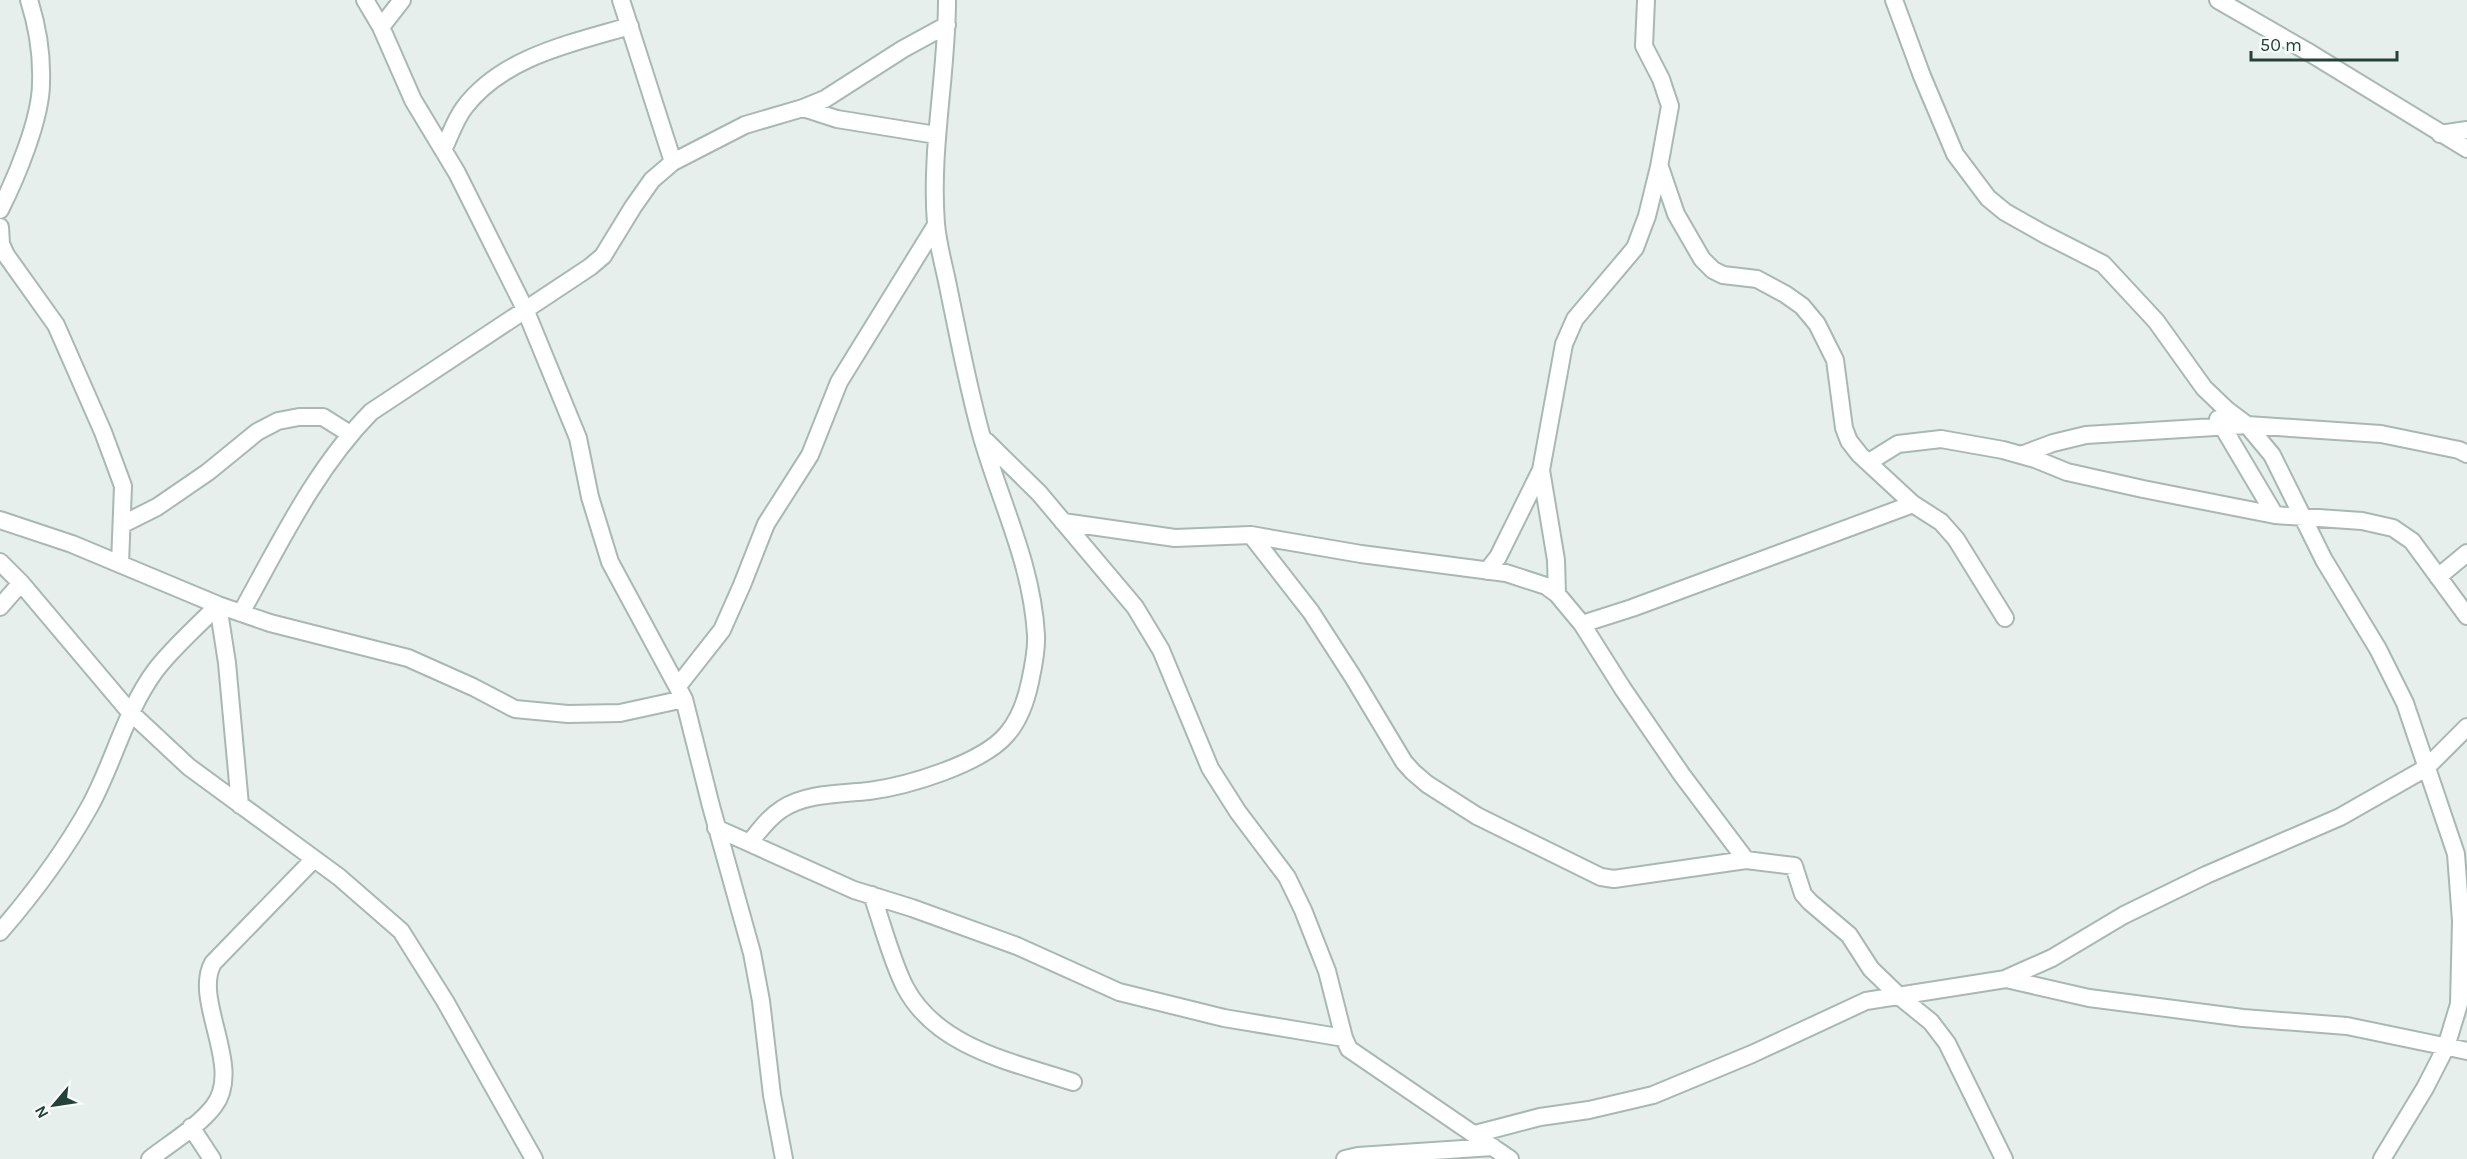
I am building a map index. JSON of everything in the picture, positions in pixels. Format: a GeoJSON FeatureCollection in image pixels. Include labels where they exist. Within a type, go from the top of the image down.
{"type":"FeatureCollection","features":[{"type":"Feature","properties":{"kind":"street"},"geometry":{"type":"LineString","coordinates":[[0,210],[33,126],[41,84],[39,53],[29,0]]}},
{"type":"Feature","properties":{"kind":"street"},"geometry":{"type":"LineString","coordinates":[[365,0],[381,27],[413,99],[443,150],[525,309],[578,438],[590,497],[610,562],[681,692],[752,953],[761,1001],[772,1095],[784,1159]]}},
{"type":"Feature","properties":{"kind":"street"},"geometry":{"type":"LineString","coordinates":[[381,27],[402,0]]}},
{"type":"Feature","properties":{"kind":"street"},"geometry":{"type":"LineString","coordinates":[[621,0],[673,162]]}},
{"type":"Feature","properties":{"kind":"street"},"geometry":{"type":"LineString","coordinates":[[750,842],[770,818],[784,807],[826,796],[873,791],[945,771],[989,750],[1006,735],[1020,716],[1029,689],[1036,637],[1024,562],[982,436],[962,355],[936,225],[936,135],[947,25],[947,0]]}},
{"type":"Feature","properties":{"kind":"street"},"geometry":{"type":"LineString","coordinates":[[1487,571],[1498,557],[1541,470],[1564,344],[1575,319],[1635,248],[1647,216],[1670,106],[1661,79],[1644,46],[1646,0]]}},
{"type":"Feature","properties":{"kind":"street"},"geometry":{"type":"LineString","coordinates":[[1894,0],[1922,76],[1955,154],[1988,198],[2005,212],[2103,264],[2156,321],[2204,388],[2227,410],[2247,424],[2272,455],[2324,560],[2382,658],[2405,704],[2456,854],[2461,921],[2459,1004],[2446,1047],[2425,1088],[2382,1159]]}},
{"type":"Feature","properties":{"kind":"street"},"geometry":{"type":"LineString","coordinates":[[2218,0],[2467,149]]}},
{"type":"Feature","properties":{"kind":"street"},"geometry":{"type":"LineString","coordinates":[[241,613],[318,478],[350,434],[371,412],[590,267],[603,256],[646,189],[673,162],[745,125],[825,99],[903,49],[947,25]]}},
{"type":"Feature","properties":{"kind":"street"},"geometry":{"type":"LineString","coordinates":[[443,150],[462,110],[475,95],[507,70],[552,48],[630,26]]}},
{"type":"Feature","properties":{"kind":"street"},"geometry":{"type":"LineString","coordinates":[[803,108],[837,120],[936,135]]}},
{"type":"Feature","properties":{"kind":"street"},"geometry":{"type":"LineString","coordinates":[[2440,134],[2467,130]]}},
{"type":"Feature","properties":{"kind":"street"},"geometry":{"type":"LineString","coordinates":[[1659,167],[1676,214],[1708,265],[1723,275],[1757,279],[1785,294],[1802,306],[1816,324],[1835,360],[1844,428],[1849,441],[1913,504],[1941,522],[1956,539],[2005,618]]}},
{"type":"Feature","properties":{"kind":"street"},"geometry":{"type":"LineString","coordinates":[[681,692],[686,678],[722,630],[766,524],[810,454],[839,382],[936,225]]}},
{"type":"Feature","properties":{"kind":"street"},"geometry":{"type":"LineString","coordinates":[[0,227],[1,244],[6,255],[56,325],[103,432],[123,486],[120,564]]}},
{"type":"Feature","properties":{"kind":"street"},"geometry":{"type":"LineString","coordinates":[[2204,388],[2221,425],[2275,515]]}},
{"type":"Feature","properties":{"kind":"street"},"geometry":{"type":"LineString","coordinates":[[123,524],[157,507],[208,472],[257,432],[278,421],[299,417],[323,417],[350,434]]}},
{"type":"Feature","properties":{"kind":"street"},"geometry":{"type":"LineString","coordinates":[[2021,455],[2053,443],[2086,435],[2247,424],[2381,434],[2458,450],[2467,454]]}},
{"type":"Feature","properties":{"kind":"street"},"geometry":{"type":"LineString","coordinates":[[982,436],[1039,493],[1135,607],[1161,650],[1210,768],[1238,812],[1287,877],[1303,910],[1327,971],[1344,1038],[1349,1049],[1510,1159]]}},
{"type":"Feature","properties":{"kind":"street"},"geometry":{"type":"LineString","coordinates":[[1869,462],[1898,444],[1941,439],[2021,455],[2067,472],[2275,515],[2362,521],[2393,528],[2412,541],[2467,616]]}},
{"type":"Feature","properties":{"kind":"street"},"geometry":{"type":"LineString","coordinates":[[1541,470],[1556,560],[1557,594]]}},
{"type":"Feature","properties":{"kind":"street"},"geometry":{"type":"LineString","coordinates":[[1582,624],[1632,608],[1913,504]]}},
{"type":"Feature","properties":{"kind":"street"},"geometry":{"type":"LineString","coordinates":[[0,520],[120,564],[241,613],[344,643],[408,658],[515,709],[568,714],[620,713],[681,692]]}},
{"type":"Feature","properties":{"kind":"street"},"geometry":{"type":"LineString","coordinates":[[1063,522],[1175,537],[1251,535],[1361,554],[1506,573],[1546,586],[1557,594],[1582,624],[1682,775],[1746,860]]}},
{"type":"Feature","properties":{"kind":"street"},"geometry":{"type":"LineString","coordinates":[[1251,535],[1311,612],[1404,762],[1427,784],[1477,816],[1601,877],[1614,879],[1746,860],[1794,866],[1803,894],[1849,935],[1871,969],[1899,996],[1932,1022],[1947,1043],[2004,1159]]}},
{"type":"Feature","properties":{"kind":"street"},"geometry":{"type":"LineString","coordinates":[[2438,576],[2467,553]]}},
{"type":"Feature","properties":{"kind":"street"},"geometry":{"type":"LineString","coordinates":[[0,562],[21,582],[129,711],[189,767],[339,877],[400,931],[445,1001],[534,1159]]}},
{"type":"Feature","properties":{"kind":"street"},"geometry":{"type":"LineString","coordinates":[[0,607],[21,582]]}},
{"type":"Feature","properties":{"kind":"street"},"geometry":{"type":"LineString","coordinates":[[0,932],[25,903],[89,806],[112,759],[129,711],[156,670],[218,605]]}},
{"type":"Feature","properties":{"kind":"street"},"geometry":{"type":"LineString","coordinates":[[218,605],[227,663],[240,805]]}},
{"type":"Feature","properties":{"kind":"street"},"geometry":{"type":"LineString","coordinates":[[1474,1134],[1540,1117],[1589,1110],[1653,1095],[1752,1054],[1866,1001],[2006,979],[2052,958],[2124,915],[2206,875],[2340,817],[2426,768],[2467,727]]}},
{"type":"Feature","properties":{"kind":"street"},"geometry":{"type":"LineString","coordinates":[[717,828],[854,890],[1017,946],[1119,992],[1224,1018],[1344,1038]]}},
{"type":"Feature","properties":{"kind":"street"},"geometry":{"type":"LineString","coordinates":[[150,1159],[215,1106],[223,1081],[218,1035],[207,990],[208,972],[213,963],[314,859]]}},
{"type":"Feature","properties":{"kind":"street"},"geometry":{"type":"LineString","coordinates":[[872,895],[905,987],[926,1016],[955,1038],[984,1053],[1073,1082]]}},
{"type":"Feature","properties":{"kind":"street"},"geometry":{"type":"LineString","coordinates":[[2006,979],[2089,998],[2243,1018],[2346,1026],[2467,1051]]}},
{"type":"Feature","properties":{"kind":"street"},"geometry":{"type":"LineString","coordinates":[[191,1127],[212,1159]]}},
{"type":"Feature","properties":{"kind":"street"},"geometry":{"type":"LineString","coordinates":[[1345,1159],[1358,1156],[1494,1147]]}}]}
